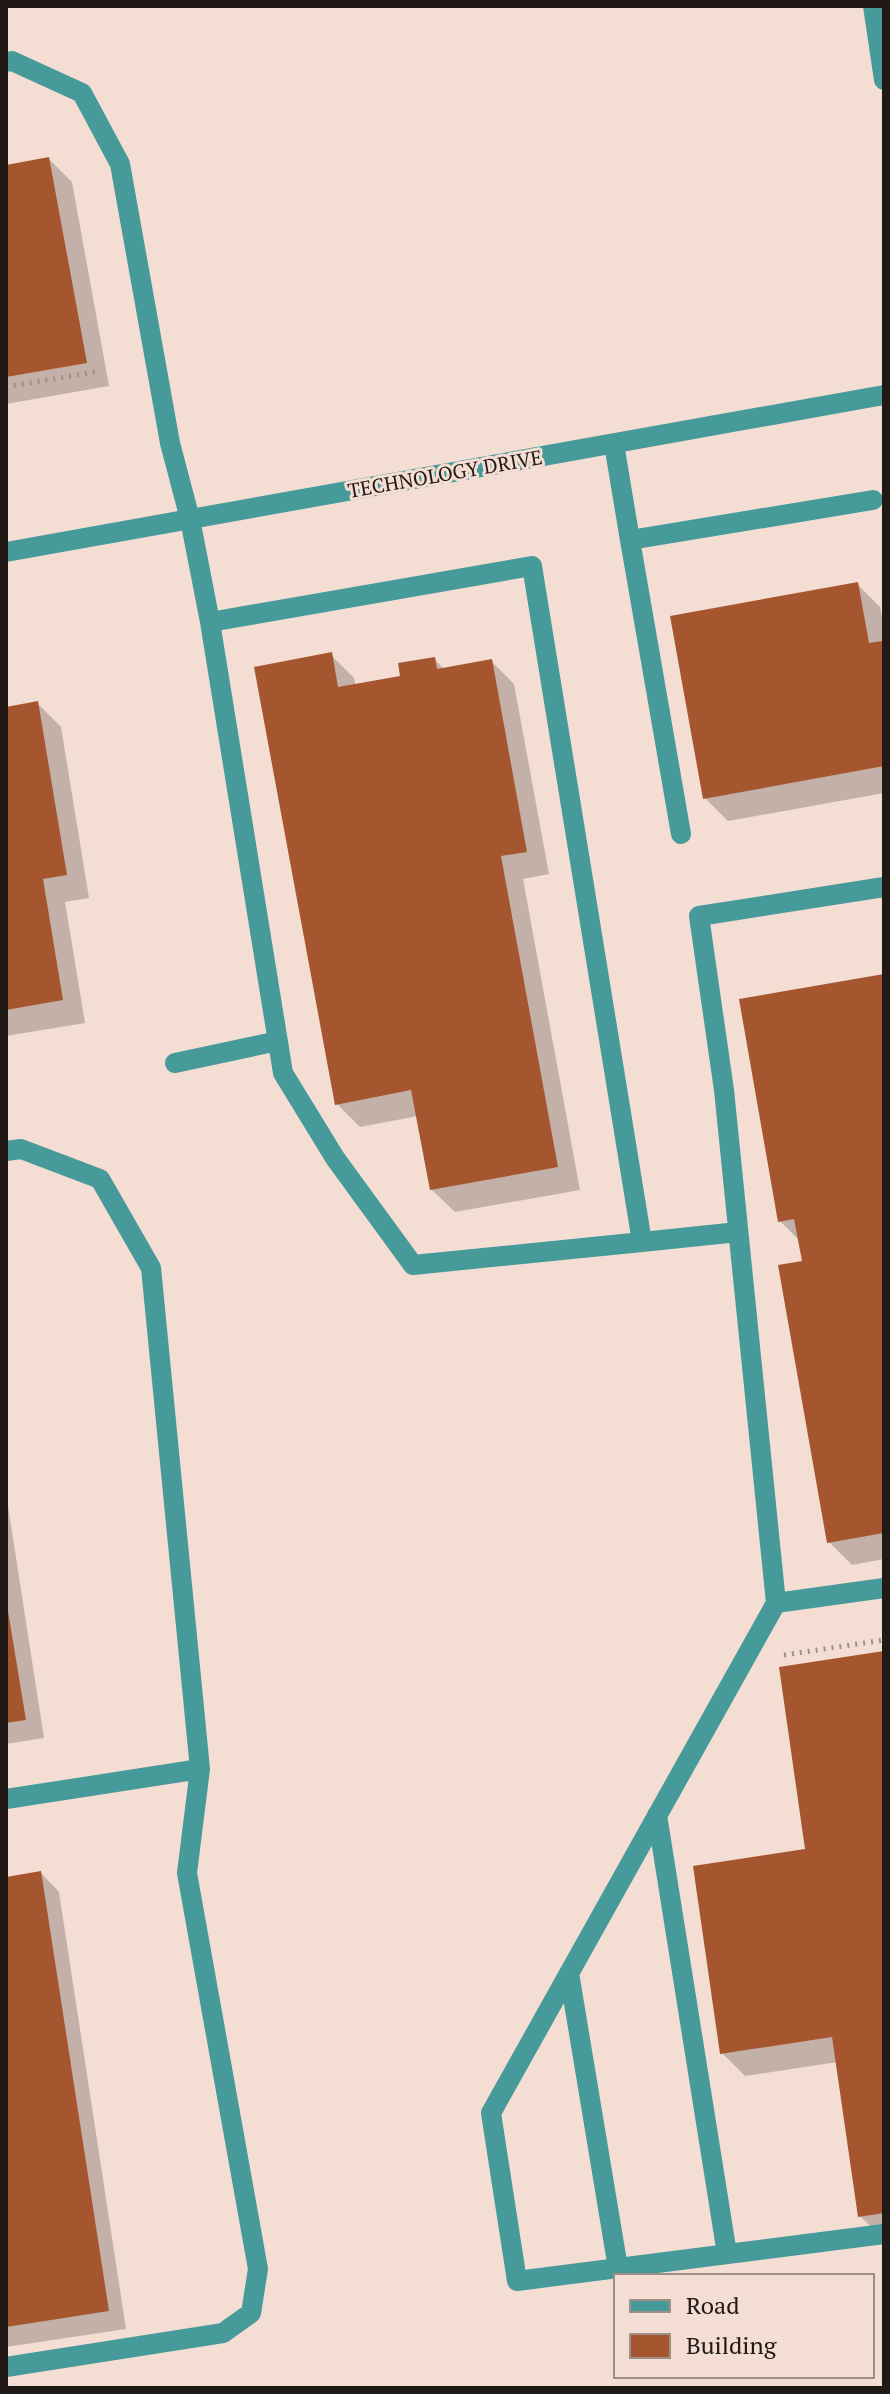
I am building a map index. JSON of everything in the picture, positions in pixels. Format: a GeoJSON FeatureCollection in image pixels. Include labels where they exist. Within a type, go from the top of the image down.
{"type":"FeatureCollection","features":[{"type":"Feature","properties":{"kind":"street"},"geometry":{"type":"LineString","coordinates":[[873,6],[884,80]]}},
{"type":"Feature","properties":{"kind":"street"},"geometry":{"type":"LineString","coordinates":[[6,62],[12,61],[82,93],[120,164],[170,443],[190,519],[210,622],[283,1073],[335,1158],[413,1265],[738,1232]]}},
{"type":"Feature","properties":{"kind":"street","name":"TECHNOLOGY DRIVE"},"geometry":{"type":"LineString","coordinates":[[6,552],[884,395]]}},
{"type":"Feature","properties":{"kind":"street"},"geometry":{"type":"LineString","coordinates":[[614,444],[681,834]]}},
{"type":"Feature","properties":{"kind":"street"},"geometry":{"type":"LineString","coordinates":[[630,540],[873,500]]}},
{"type":"Feature","properties":{"kind":"street"},"geometry":{"type":"LineString","coordinates":[[210,622],[532,566],[642,1242]]}},
{"type":"Feature","properties":{"kind":"street"},"geometry":{"type":"LineString","coordinates":[[884,887],[699,916],[724,1090],[776,1603],[491,2113],[517,2281],[884,2234]]}},
{"type":"Feature","properties":{"kind":"street"},"geometry":{"type":"LineString","coordinates":[[175,1063],[278,1041]]}},
{"type":"Feature","properties":{"kind":"street"},"geometry":{"type":"LineString","coordinates":[[6,1151],[21,1149],[100,1179],[151,1268],[200,1769],[187,1873],[258,2269],[251,2313],[223,2333],[6,2367]]}},
{"type":"Feature","properties":{"kind":"street"},"geometry":{"type":"LineString","coordinates":[[776,1603],[884,1588]]}},
{"type":"Feature","properties":{"kind":"street"},"geometry":{"type":"LineString","coordinates":[[6,1799],[200,1769]]}},
{"type":"Feature","properties":{"kind":"street"},"geometry":{"type":"LineString","coordinates":[[657,1815],[727,2254]]}},
{"type":"Feature","properties":{"kind":"street"},"geometry":{"type":"LineString","coordinates":[[569,1973],[618,2268]]}},
{"type":"Feature","properties":{"kind":"path"},"geometry":{"type":"LineString","coordinates":[[6,387],[100,371]]}},
{"type":"Feature","properties":{"kind":"path"},"geometry":{"type":"LineString","coordinates":[[784,1655],[884,1640]]}},
{"type":"Feature","properties":{"kind":"building"},"geometry":{"type":"Polygon","coordinates":[[[49,157],[87,363],[6,377],[6,165],[49,157]]]}},
{"type":"Feature","properties":{"kind":"building"},"geometry":{"type":"Polygon","coordinates":[[[858,582],[869,643],[882,641],[884,655],[884,766],[703,799],[670,616],[858,582]]]}},
{"type":"Feature","properties":{"kind":"building"},"geometry":{"type":"Polygon","coordinates":[[[332,652],[338,687],[400,676],[398,663],[435,657],[437,669],[492,659],[527,852],[501,856],[558,1167],[430,1190],[411,1090],[335,1105],[254,667],[332,652]]]}},
{"type":"Feature","properties":{"kind":"building"},"geometry":{"type":"Polygon","coordinates":[[[38,701],[67,875],[43,879],[63,1000],[6,1010],[6,707],[38,701]]]}},
{"type":"Feature","properties":{"kind":"building"},"geometry":{"type":"Polygon","coordinates":[[[884,974],[884,1533],[827,1543],[778,1265],[802,1261],[794,1219],[778,1222],[739,999],[884,974]]]}},
{"type":"Feature","properties":{"kind":"building"},"geometry":{"type":"Polygon","coordinates":[[[6,1599],[26,1720],[6,1723],[6,1599]]]}},
{"type":"Feature","properties":{"kind":"building"},"geometry":{"type":"Polygon","coordinates":[[[884,1651],[884,2213],[858,2217],[832,2037],[720,2054],[693,1866],[805,1849],[779,1667],[884,1651]]]}},
{"type":"Feature","properties":{"kind":"building"},"geometry":{"type":"Polygon","coordinates":[[[41,1871],[109,2311],[6,2327],[6,1877],[41,1871]]]}}]}
